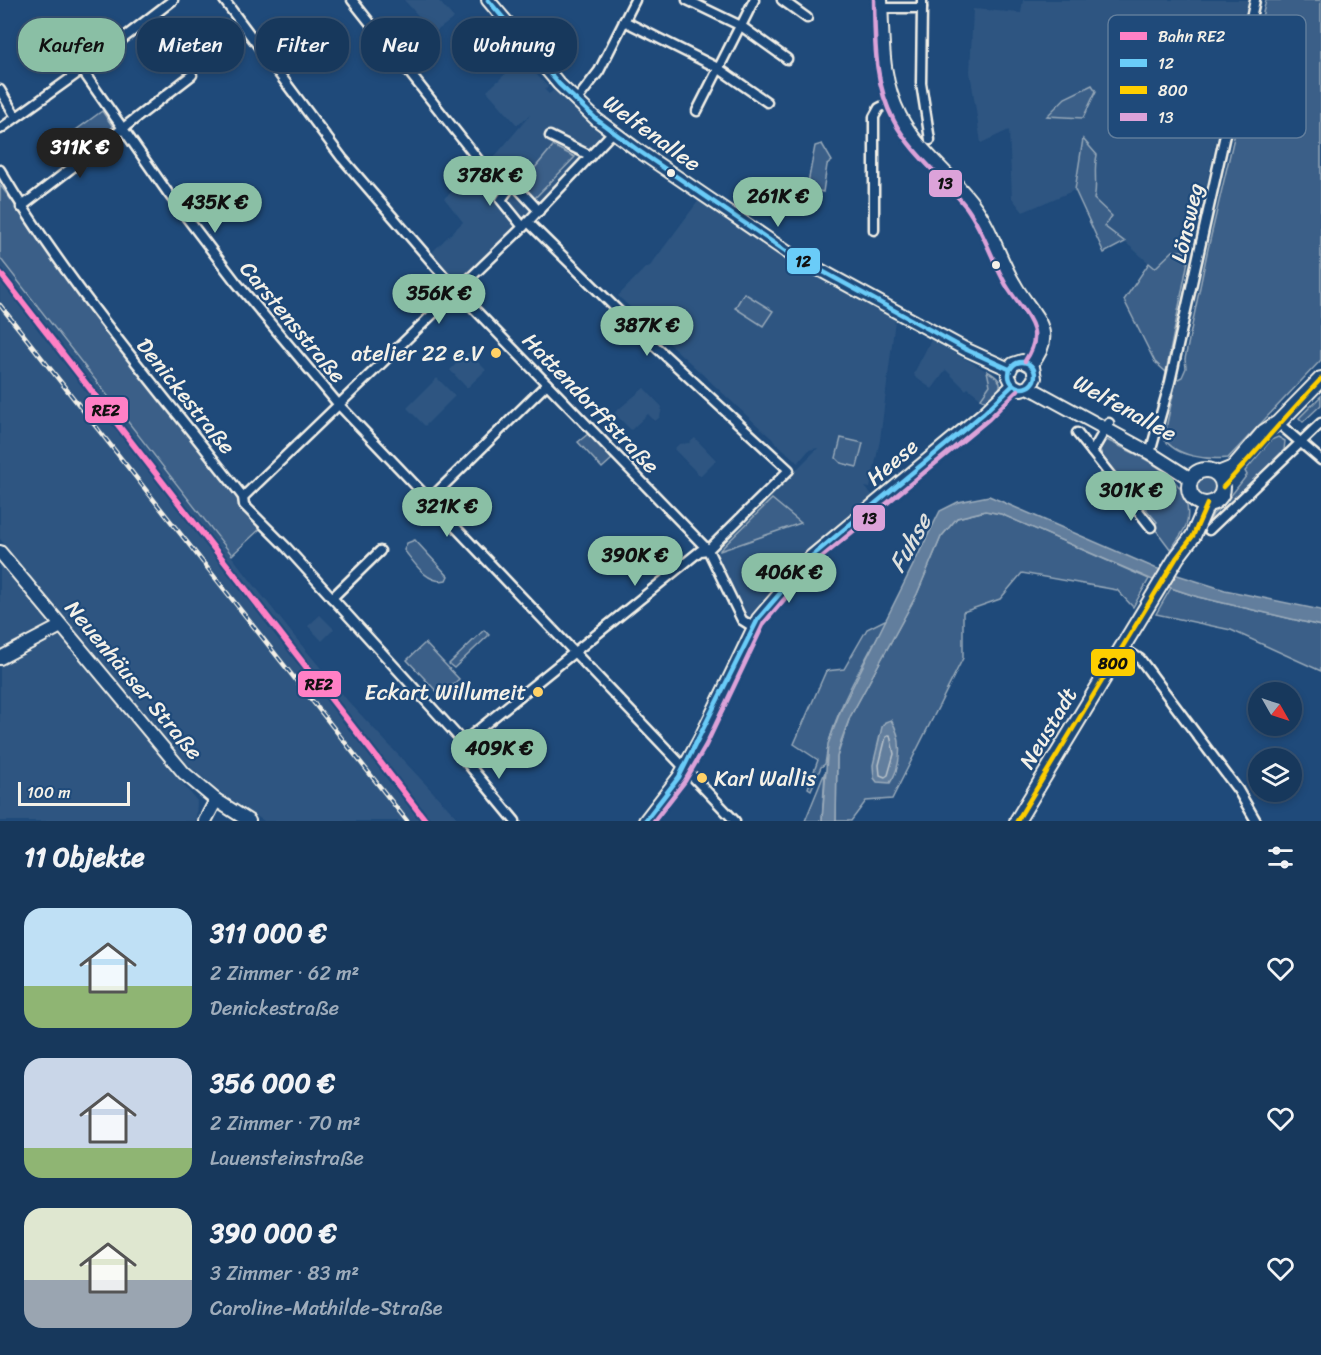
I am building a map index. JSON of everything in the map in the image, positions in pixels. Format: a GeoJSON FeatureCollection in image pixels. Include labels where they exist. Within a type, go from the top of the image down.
{"type":"FeatureCollection","features":[{"type":"Feature","properties":{"kind":"main road"},"geometry":{"type":"LineString","coordinates":[[1221,481],[1239,473],[1270,438],[1278,423],[1321,380]]}},
{"type":"Feature","properties":{"kind":"main road"},"geometry":{"type":"LineString","coordinates":[[1209,470],[1221,481],[1219,499],[1201,502],[1189,490],[1193,476],[1209,470]]}},
{"type":"Feature","properties":{"kind":"main road","name":"Neustadt"},"geometry":{"type":"LineString","coordinates":[[1017,821],[1172,566],[1194,536],[1201,502]]}},
{"type":"Feature","properties":{"kind":"street"},"geometry":{"type":"LineString","coordinates":[[125,37],[173,0]]}},
{"type":"Feature","properties":{"kind":"street","name":"Hattendorffstraße"},"geometry":{"type":"LineString","coordinates":[[224,0],[342,158],[456,290],[708,550]]}},
{"type":"Feature","properties":{"kind":"street"},"geometry":{"type":"LineString","coordinates":[[352,0],[484,167],[494,174]]}},
{"type":"Feature","properties":{"kind":"street","name":"Welfenallee"},"geometry":{"type":"LineString","coordinates":[[488,0],[543,68],[576,101],[613,132],[787,252],[965,349],[1010,369]]}},
{"type":"Feature","properties":{"kind":"street"},"geometry":{"type":"LineString","coordinates":[[576,101],[599,71],[635,0]]}},
{"type":"Feature","properties":{"kind":"street"},"geometry":{"type":"LineString","coordinates":[[687,0],[741,26],[787,59]]}},
{"type":"Feature","properties":{"kind":"street"},"geometry":{"type":"LineString","coordinates":[[697,111],[754,0]]}},
{"type":"Feature","properties":{"kind":"street"},"geometry":{"type":"LineString","coordinates":[[782,0],[807,18]]}},
{"type":"Feature","properties":{"kind":"street","name":"Lönsweg"},"geometry":{"type":"LineString","coordinates":[[1252,15],[1255,0]]}},
{"type":"Feature","properties":{"kind":"street"},"geometry":{"type":"LineString","coordinates":[[930,140],[921,82],[922,4],[882,4],[883,63],[893,101],[911,136],[985,220],[1014,283],[1036,313],[1043,332],[1043,344],[1031,365],[1032,383]]}},
{"type":"Feature","properties":{"kind":"street"},"geometry":{"type":"LineString","coordinates":[[624,21],[718,68],[767,102]]}},
{"type":"Feature","properties":{"kind":"street"},"geometry":{"type":"LineString","coordinates":[[0,129],[79,72]]}},
{"type":"Feature","properties":{"kind":"street","name":"Carstensstraße"},"geometry":{"type":"LineString","coordinates":[[83,72],[123,130],[235,282],[339,405],[735,821]]}},
{"type":"Feature","properties":{"kind":"street"},"geometry":{"type":"LineString","coordinates":[[21,207],[192,75]]}},
{"type":"Feature","properties":{"kind":"street"},"geometry":{"type":"LineString","coordinates":[[0,90],[16,117]]}},
{"type":"Feature","properties":{"kind":"street"},"geometry":{"type":"LineString","coordinates":[[874,230],[874,117],[879,108],[893,101]]}},
{"type":"Feature","properties":{"kind":"street"},"geometry":{"type":"LineString","coordinates":[[244,501],[339,405],[539,211],[613,132]]}},
{"type":"Feature","properties":{"kind":"street"},"geometry":{"type":"LineString","coordinates":[[550,136],[591,156]]}},
{"type":"Feature","properties":{"kind":"street","name":"Lönsweg"},"geometry":{"type":"LineString","coordinates":[[1151,449],[1170,382],[1224,138]]}},
{"type":"Feature","properties":{"kind":"street","name":"Denickestraße"},"geometry":{"type":"LineString","coordinates":[[0,170],[21,207],[122,345],[244,501],[463,742]]}},
{"type":"Feature","properties":{"kind":"street"},"geometry":{"type":"LineString","coordinates":[[515,821],[459,753],[463,742],[700,551],[708,550],[789,470],[501,200],[509,183],[539,211]]}},
{"type":"Feature","properties":{"kind":"street"},"geometry":{"type":"LineString","coordinates":[[1013,385],[1009,379],[1010,369],[1018,362],[1031,365]]}},
{"type":"Feature","properties":{"kind":"street","name":"Welfenallee"},"geometry":{"type":"LineString","coordinates":[[1013,385],[1021,388],[1032,383],[1151,449],[1193,476]]}},
{"type":"Feature","properties":{"kind":"street"},"geometry":{"type":"LineString","coordinates":[[429,500],[547,384]]}},
{"type":"Feature","properties":{"kind":"street","name":"Heese"},"geometry":{"type":"LineString","coordinates":[[645,821],[684,769],[713,716],[753,627],[792,576],[812,556],[984,413],[1013,385]]}},
{"type":"Feature","properties":{"kind":"street"},"geometry":{"type":"LineString","coordinates":[[1278,423],[1321,460]]}},
{"type":"Feature","properties":{"kind":"street"},"geometry":{"type":"LineString","coordinates":[[1209,530],[1321,423]]}},
{"type":"Feature","properties":{"kind":"street"},"geometry":{"type":"LineString","coordinates":[[1092,452],[1107,426]]}},
{"type":"Feature","properties":{"kind":"street"},"geometry":{"type":"LineString","coordinates":[[1077,433],[1151,527]]}},
{"type":"Feature","properties":{"kind":"street"},"geometry":{"type":"LineString","coordinates":[[708,550],[742,620],[753,627]]}},
{"type":"Feature","properties":{"kind":"street"},"geometry":{"type":"LineString","coordinates":[[332,598],[380,551]]}},
{"type":"Feature","properties":{"kind":"street","name":"Neuenhäuser Straße"},"geometry":{"type":"LineString","coordinates":[[0,552],[159,746],[184,773],[216,800],[249,821]]}},
{"type":"Feature","properties":{"kind":"street"},"geometry":{"type":"LineString","coordinates":[[0,658],[61,626]]}},
{"type":"Feature","properties":{"kind":"street"},"geometry":{"type":"LineString","coordinates":[[1122,647],[1140,659],[1238,789],[1256,821]]}},
{"type":"Feature","properties":{"kind":"street"},"geometry":{"type":"LineString","coordinates":[[205,821],[216,800]]}},
{"type":"Feature","properties":{"kind":"shaded area"},"geometry":{"type":"Polygon","coordinates":[[[404,0],[438,0],[454,18],[440,28],[440,18],[420,18],[404,0]]]}},
{"type":"Feature","properties":{"kind":"shaded area"},"geometry":{"type":"Polygon","coordinates":[[[1023,0],[1248,0],[1245,15],[1108,15],[1108,138],[1217,138],[1170,345],[1173,347],[1166,372],[1155,362],[1124,300],[1149,263],[1125,242],[1104,253],[1075,190],[1023,212],[1012,198],[1009,130],[981,143],[970,72],[973,9],[1021,13],[1023,0]]]}},
{"type":"Feature","properties":{"kind":"shaded area"},"geometry":{"type":"Polygon","coordinates":[[[1266,0],[1321,0],[1321,360],[1228,458],[1202,458],[1176,449],[1164,438],[1176,380],[1182,377],[1186,368],[1185,359],[1207,253],[1234,138],[1306,138],[1306,15],[1263,15],[1266,0]]]}},
{"type":"Feature","properties":{"kind":"shaded area"},"geometry":{"type":"Polygon","coordinates":[[[507,72],[534,72],[548,87],[545,90],[549,94],[555,89],[601,128],[603,140],[522,225],[457,285],[430,254],[463,222],[444,198],[463,183],[472,183],[530,115],[517,125],[487,91],[507,72]]]}},
{"type":"Feature","properties":{"kind":"shaded area"},"geometry":{"type":"Polygon","coordinates":[[[1092,85],[1096,91],[1083,118],[1047,116],[1065,98],[1092,85]]]}},
{"type":"Feature","properties":{"kind":"shaded area"},"geometry":{"type":"Polygon","coordinates":[[[102,111],[113,127],[84,149],[72,133],[102,111]]]}},
{"type":"Feature","properties":{"kind":"shaded area"},"geometry":{"type":"Polygon","coordinates":[[[1083,139],[1097,155],[1094,199],[1112,216],[1104,226],[1125,242],[1104,253],[1075,190],[1083,139]]]}},
{"type":"Feature","properties":{"kind":"shaded area"},"geometry":{"type":"Polygon","coordinates":[[[822,144],[832,161],[827,165],[823,192],[807,188],[815,146],[822,144]]]}},
{"type":"Feature","properties":{"kind":"shaded area"},"geometry":{"type":"Polygon","coordinates":[[[553,146],[575,157],[534,199],[519,187],[553,146]]]}},
{"type":"Feature","properties":{"kind":"shaded area"},"geometry":{"type":"Polygon","coordinates":[[[0,185],[236,496],[240,506],[260,529],[232,555],[0,258],[0,185]]]}},
{"type":"Feature","properties":{"kind":"shaded area"},"geometry":{"type":"Polygon","coordinates":[[[699,200],[785,256],[895,320],[880,440],[870,488],[865,487],[875,498],[757,614],[751,616],[742,612],[717,559],[716,550],[818,448],[809,450],[798,463],[618,296],[645,268],[650,266],[699,200]]]}},
{"type":"Feature","properties":{"kind":"shaded area"},"geometry":{"type":"Polygon","coordinates":[[[1173,251],[1182,251],[1189,256],[1166,372],[1155,362],[1124,300],[1149,263],[1155,268],[1173,251]]]}},
{"type":"Feature","properties":{"kind":"shaded area"},"geometry":{"type":"Polygon","coordinates":[[[0,260],[294,636],[348,701],[460,821],[264,821],[219,792],[185,762],[66,621],[0,539],[0,260]]]}},
{"type":"Feature","properties":{"kind":"shaded area"},"geometry":{"type":"Polygon","coordinates":[[[744,293],[773,311],[763,326],[735,308],[744,293]]]}},
{"type":"Feature","properties":{"kind":"shaded area"},"geometry":{"type":"Polygon","coordinates":[[[931,340],[996,376],[1000,389],[987,403],[968,388],[966,390],[946,370],[932,389],[915,377],[914,373],[931,340]]]}},
{"type":"Feature","properties":{"kind":"shaded area"},"geometry":{"type":"Polygon","coordinates":[[[468,352],[486,370],[467,388],[450,370],[468,352]]]}},
{"type":"Feature","properties":{"kind":"shaded area"},"geometry":{"type":"Polygon","coordinates":[[[987,371],[998,379],[1000,386],[987,403],[981,398],[990,385],[987,371]]]}},
{"type":"Feature","properties":{"kind":"shaded area"},"geometry":{"type":"Polygon","coordinates":[[[437,378],[455,396],[425,426],[407,408],[437,378]]]}},
{"type":"Feature","properties":{"kind":"shaded area"},"geometry":{"type":"Polygon","coordinates":[[[644,388],[662,407],[660,417],[655,421],[648,414],[631,430],[614,413],[644,388]]]}},
{"type":"Feature","properties":{"kind":"shaded area"},"geometry":{"type":"Polygon","coordinates":[[[1321,396],[1321,405],[1303,422],[1299,418],[1321,396]]]}},
{"type":"Feature","properties":{"kind":"shaded area"},"geometry":{"type":"Polygon","coordinates":[[[588,434],[612,459],[602,468],[578,442],[588,434]]]}},
{"type":"Feature","properties":{"kind":"shaded area"},"geometry":{"type":"Polygon","coordinates":[[[1278,437],[1285,441],[1284,450],[1207,527],[1213,514],[1226,502],[1247,475],[1245,471],[1271,440],[1278,437]]]}},
{"type":"Feature","properties":{"kind":"shaded area"},"geometry":{"type":"Polygon","coordinates":[[[695,438],[716,460],[700,476],[674,449],[679,444],[689,443],[695,438]]]}},
{"type":"Feature","properties":{"kind":"shaded area"},"geometry":{"type":"Polygon","coordinates":[[[841,438],[863,443],[857,467],[841,463],[836,458],[841,438]]]}},
{"type":"Feature","properties":{"kind":"shaded area"},"geometry":{"type":"Polygon","coordinates":[[[1105,439],[1161,469],[1182,492],[1187,506],[1187,522],[1171,550],[1153,526],[1157,522],[1104,459],[1100,450],[1105,439]]]}},
{"type":"Feature","properties":{"kind":"shaded area"},"geometry":{"type":"Polygon","coordinates":[[[1206,476],[1214,479],[1217,487],[1214,495],[1206,498],[1198,495],[1195,487],[1198,479],[1206,476]]]}},
{"type":"Feature","properties":{"kind":"shaded area"},"geometry":{"type":"Polygon","coordinates":[[[772,499],[801,523],[720,551],[720,550],[772,499]]]}},
{"type":"Feature","properties":{"kind":"shaded area"},"geometry":{"type":"Polygon","coordinates":[[[986,511],[1001,514],[1149,579],[1133,607],[1117,590],[1022,573],[1000,599],[963,612],[963,658],[892,799],[866,801],[851,821],[836,821],[837,757],[850,717],[917,594],[941,537],[957,518],[986,511]]]}},
{"type":"Feature","properties":{"kind":"shaded area"},"geometry":{"type":"Polygon","coordinates":[[[415,540],[448,576],[446,580],[439,581],[427,576],[404,550],[407,543],[415,540]]]}},
{"type":"Feature","properties":{"kind":"shaded area"},"geometry":{"type":"Polygon","coordinates":[[[0,562],[197,801],[196,821],[0,821],[0,562]]]}},
{"type":"Feature","properties":{"kind":"shaded area"},"geometry":{"type":"Polygon","coordinates":[[[1171,588],[1198,597],[1321,626],[1321,671],[1231,630],[1156,614],[1171,588]]]}},
{"type":"Feature","properties":{"kind":"shaded area"},"geometry":{"type":"Polygon","coordinates":[[[320,615],[334,629],[322,641],[308,626],[320,615]]]}},
{"type":"Feature","properties":{"kind":"shaded area"},"geometry":{"type":"Polygon","coordinates":[[[887,619],[841,708],[828,745],[825,764],[821,767],[811,790],[808,788],[818,760],[794,744],[826,671],[844,669],[867,629],[887,619]]]}},
{"type":"Feature","properties":{"kind":"shaded area"},"geometry":{"type":"Polygon","coordinates":[[[484,630],[489,635],[454,668],[449,664],[484,630]]]}},
{"type":"Feature","properties":{"kind":"shaded area"},"geometry":{"type":"Polygon","coordinates":[[[425,643],[459,679],[441,696],[407,660],[425,643]]]}},
{"type":"Feature","properties":{"kind":"shaded area"},"geometry":{"type":"Polygon","coordinates":[[[825,772],[822,821],[805,821],[825,772]]]}},
{"type":"Feature","properties":{"kind":"water"},"geometry":{"type":"Polygon","coordinates":[[[989,496],[1155,568],[1225,590],[1321,610],[1321,626],[1198,597],[1171,588],[1001,514],[985,511],[957,518],[941,537],[917,594],[850,717],[837,757],[836,821],[822,821],[828,744],[840,712],[940,511],[958,502],[989,496]]]}},
{"type":"Feature","properties":{"kind":"water"},"geometry":{"type":"Polygon","coordinates":[[[891,720],[898,735],[899,760],[890,783],[877,782],[874,778],[873,765],[882,727],[885,722],[891,720]]]}},
{"type":"Feature","properties":{"kind":"railway"},"geometry":{"type":"LineString","coordinates":[[0,305],[407,821]]}},
{"type":"Feature","properties":{"kind":"rail line","name":"RE2"},"geometry":{"type":"LineString","coordinates":[[0,273],[426,821]]}},
{"type":"Feature","properties":{"kind":"transit line","name":"12"},"geometry":{"type":"LineString","coordinates":[[488,0],[559,84],[596,119],[639,151],[787,252],[965,349],[1009,369]]}},
{"type":"Feature","properties":{"kind":"transit line","name":"13"},"geometry":{"type":"LineString","coordinates":[[874,0],[877,62],[887,107],[910,145],[967,208],[1006,285],[1026,313],[1034,330],[1034,339],[1025,361]]}},
{"type":"Feature","properties":{"kind":"transit line","name":"12"},"geometry":{"type":"LineString","coordinates":[[1022,362],[1032,365],[1035,375],[1032,385],[1022,388],[1012,385],[1009,375],[1012,365],[1022,362]]}},
{"type":"Feature","properties":{"kind":"transit line","name":"800"},"geometry":{"type":"LineString","coordinates":[[1223,487],[1321,379]]}},
{"type":"Feature","properties":{"kind":"transit line","name":"12"},"geometry":{"type":"LineString","coordinates":[[645,821],[679,777],[758,619],[812,556],[984,413],[1013,385]]}},
{"type":"Feature","properties":{"kind":"transit line","name":"13"},"geometry":{"type":"LineString","coordinates":[[654,821],[685,781],[706,745],[764,623],[817,561],[989,419],[1018,390]]}},
{"type":"Feature","properties":{"kind":"transit line","name":"800"},"geometry":{"type":"LineString","coordinates":[[1017,821],[1177,557],[1193,536],[1207,504]]}},
{"type":"Feature","properties":{"kind":"place","name":"atelier 22 e.V"},"geometry":{"type":"Point","coordinates":[496,353]}},
{"type":"Feature","properties":{"kind":"place","name":"Eckart Willumeit"},"geometry":{"type":"Point","coordinates":[538,692]}},
{"type":"Feature","properties":{"kind":"place","name":"Karl Wallis"},"geometry":{"type":"Point","coordinates":[702,778]}},
{"type":"Feature","properties":{"kind":"water label","name":"Fuhse"},"geometry":{"type":"Point","coordinates":[910,543]}}]}
